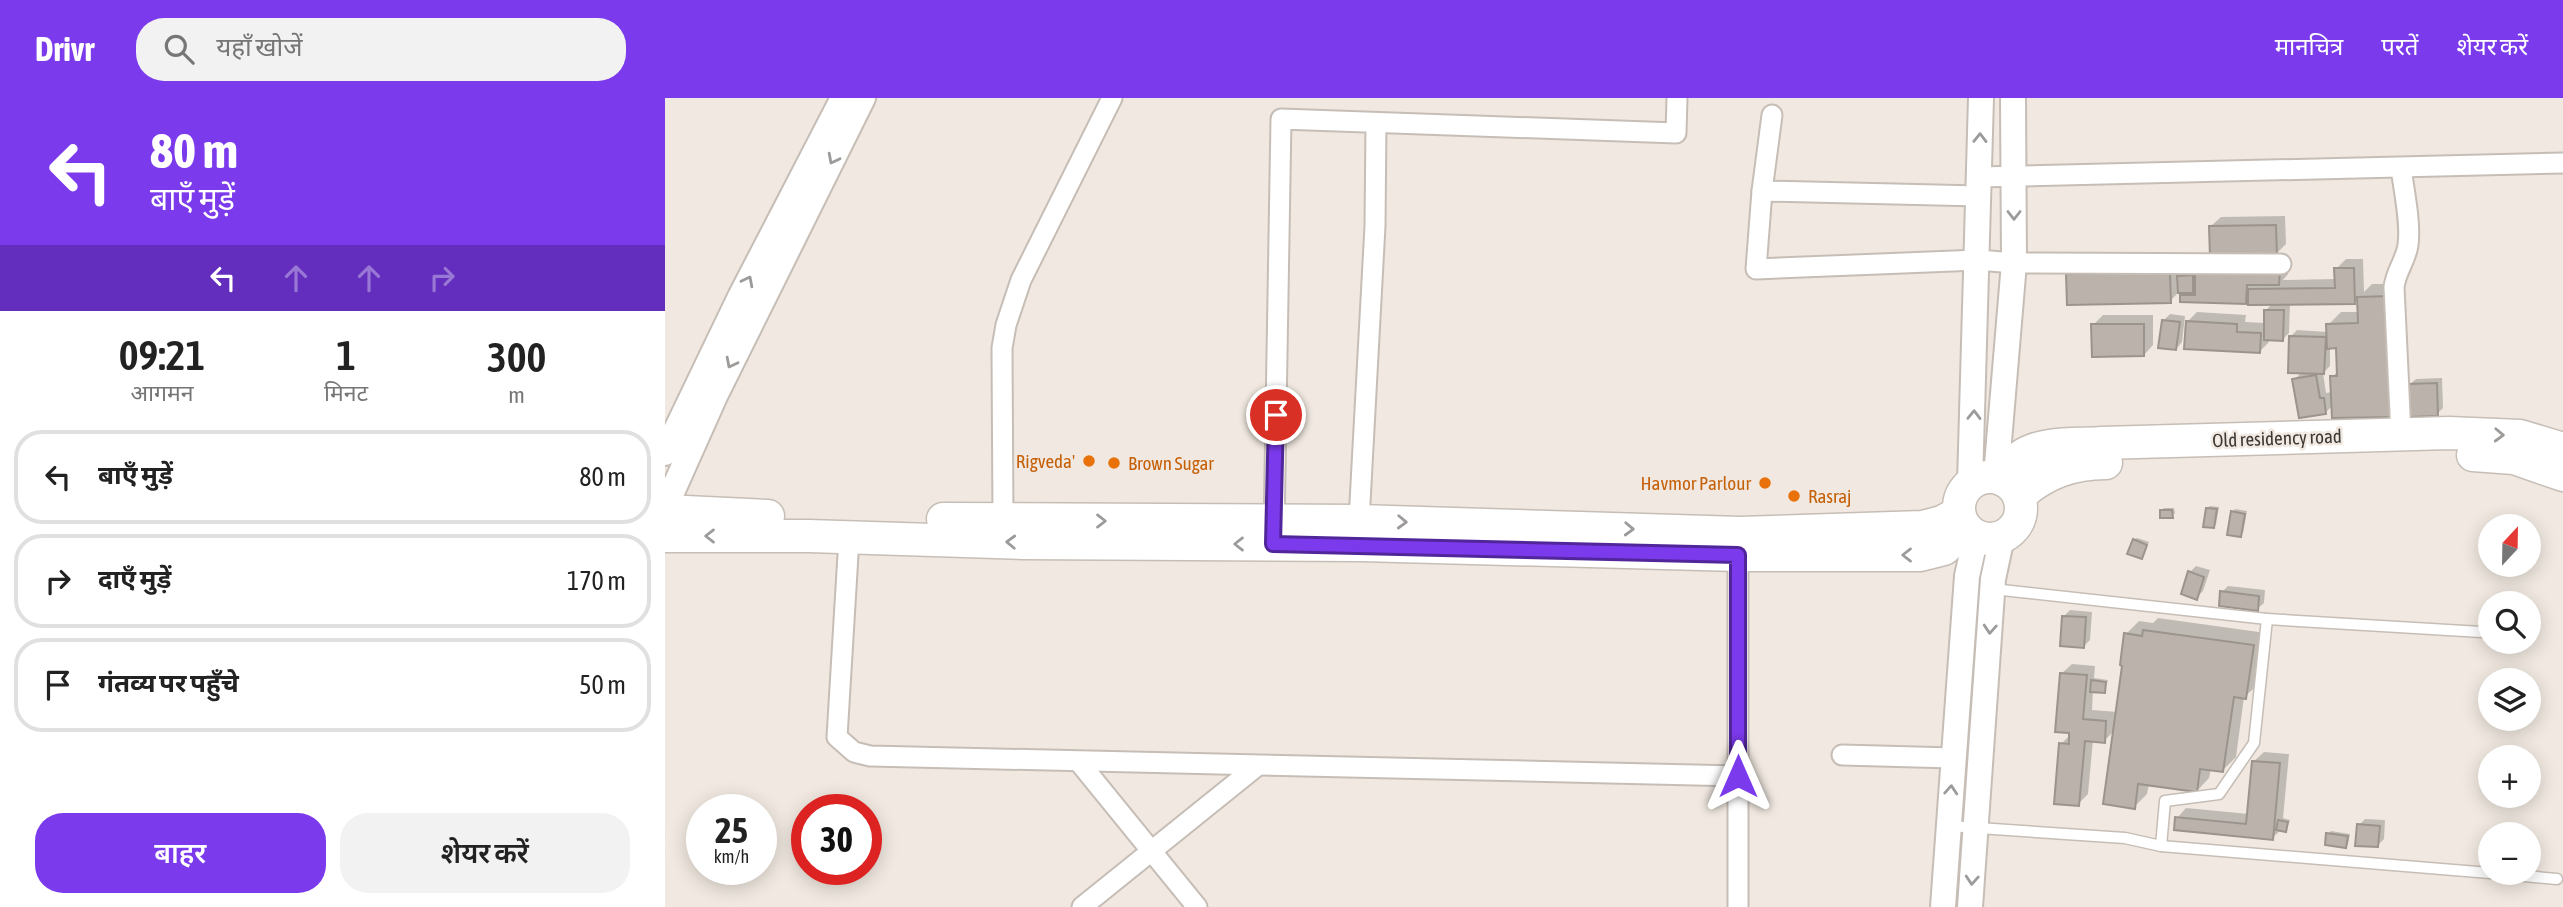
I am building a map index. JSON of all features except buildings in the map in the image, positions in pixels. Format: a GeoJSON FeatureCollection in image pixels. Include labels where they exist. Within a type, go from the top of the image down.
{"type":"FeatureCollection","features":[{"type":"Feature","properties":{"kind":"highway","name":"Old residency road"},"geometry":{"type":"LineString","coordinates":[[1997,484],[2020,457],[2047,447],[2401,434],[2520,436],[2563,449]]}},
{"type":"Feature","properties":{"kind":"highway","name":"Old residency road"},"geometry":{"type":"LineString","coordinates":[[1997,484],[2035,482],[2050,473],[2091,463],[2447,454],[2514,458],[2563,475]]}},
{"type":"Feature","properties":{"kind":"highway"},"geometry":{"type":"LineString","coordinates":[[665,537],[1024,543],[1274,533],[1359,521],[1740,533],[1923,527],[1942,522],[1976,528],[2012,530],[2019,520],[2021,508],[1997,484],[1963,491],[1959,502],[1976,528]]}},
{"type":"Feature","properties":{"kind":"highway"},"geometry":{"type":"LineString","coordinates":[[665,510],[795,517],[1003,520],[1738,555],[1920,555],[1944,549],[1976,528]]}},
{"type":"Feature","properties":{"kind":"street"},"geometry":{"type":"LineString","coordinates":[[665,453],[740,297],[842,98]]}},
{"type":"Feature","properties":{"kind":"street"},"geometry":{"type":"LineString","coordinates":[[665,510],[715,396],[863,98]]}},
{"type":"Feature","properties":{"kind":"street"},"geometry":{"type":"LineString","coordinates":[[1003,520],[1002,348],[1006,325],[1021,280],[1112,98]]}},
{"type":"Feature","properties":{"kind":"street"},"geometry":{"type":"LineString","coordinates":[[1274,533],[1281,119],[1676,133],[1677,98]]}},
{"type":"Feature","properties":{"kind":"street"},"geometry":{"type":"LineString","coordinates":[[1981,98],[1977,260],[1997,484]]}},
{"type":"Feature","properties":{"kind":"street"},"geometry":{"type":"LineString","coordinates":[[1997,484],[2014,263],[2013,98]]}},
{"type":"Feature","properties":{"kind":"street"},"geometry":{"type":"LineString","coordinates":[[1772,116],[1762,191],[1756,269],[1977,260],[2014,263],[2281,264]]}},
{"type":"Feature","properties":{"kind":"street"},"geometry":{"type":"LineString","coordinates":[[1359,521],[1375,226],[1376,123]]}},
{"type":"Feature","properties":{"kind":"street"},"geometry":{"type":"LineString","coordinates":[[1762,191],[1979,187],[2014,176],[2563,163]]}},
{"type":"Feature","properties":{"kind":"street"},"geometry":{"type":"LineString","coordinates":[[2401,168],[2409,239],[2394,287],[2401,434]]}},
{"type":"Feature","properties":{"kind":"street"},"geometry":{"type":"LineString","coordinates":[[1970,907],[1993,589],[1976,528]]}},
{"type":"Feature","properties":{"kind":"street"},"geometry":{"type":"LineString","coordinates":[[1943,907],[1967,576],[1976,528]]}},
{"type":"Feature","properties":{"kind":"street"},"geometry":{"type":"LineString","coordinates":[[849,538],[837,737],[855,752],[870,756],[1079,762],[1738,776]]}},
{"type":"Feature","properties":{"kind":"street"},"geometry":{"type":"LineString","coordinates":[[1738,555],[1738,907]]}},
{"type":"Feature","properties":{"kind":"street"},"geometry":{"type":"LineString","coordinates":[[1842,755],[1954,758]]}},
{"type":"Feature","properties":{"kind":"street"},"geometry":{"type":"LineString","coordinates":[[1079,762],[1197,907]]}},
{"type":"Feature","properties":{"kind":"street"},"geometry":{"type":"LineString","coordinates":[[1082,907],[1257,766]]}},
{"type":"Feature","properties":{"kind":"lane"},"geometry":{"type":"LineString","coordinates":[[1993,589],[2267,619],[2478,632]]}},
{"type":"Feature","properties":{"kind":"lane"},"geometry":{"type":"LineString","coordinates":[[2161,845],[2165,801],[2219,794],[2254,743],[2267,619]]}},
{"type":"Feature","properties":{"kind":"lane"},"geometry":{"type":"LineString","coordinates":[[1949,826],[2125,838],[2161,845],[2478,872]]}},
{"type":"Feature","properties":{"kind":"lane"},"geometry":{"type":"LineString","coordinates":[[2541,878],[2557,879]]}},
{"type":"Feature","properties":{"kind":"place","name":"Rigveda'"},"geometry":{"type":"Point","coordinates":[1089,461]}},
{"type":"Feature","properties":{"kind":"place","name":"Brown Sugar"},"geometry":{"type":"Point","coordinates":[1114,463]}},
{"type":"Feature","properties":{"kind":"place","name":"Havmor Parlour"},"geometry":{"type":"Point","coordinates":[1765,483]}},
{"type":"Feature","properties":{"kind":"place","name":"Rasraj"},"geometry":{"type":"Point","coordinates":[1794,496]}},
{"type":"Feature","properties":{"kind":"route"},"geometry":{"type":"LineString","coordinates":[[1276,415],[1273,544],[1738,555],[1738,776]]}}]}
